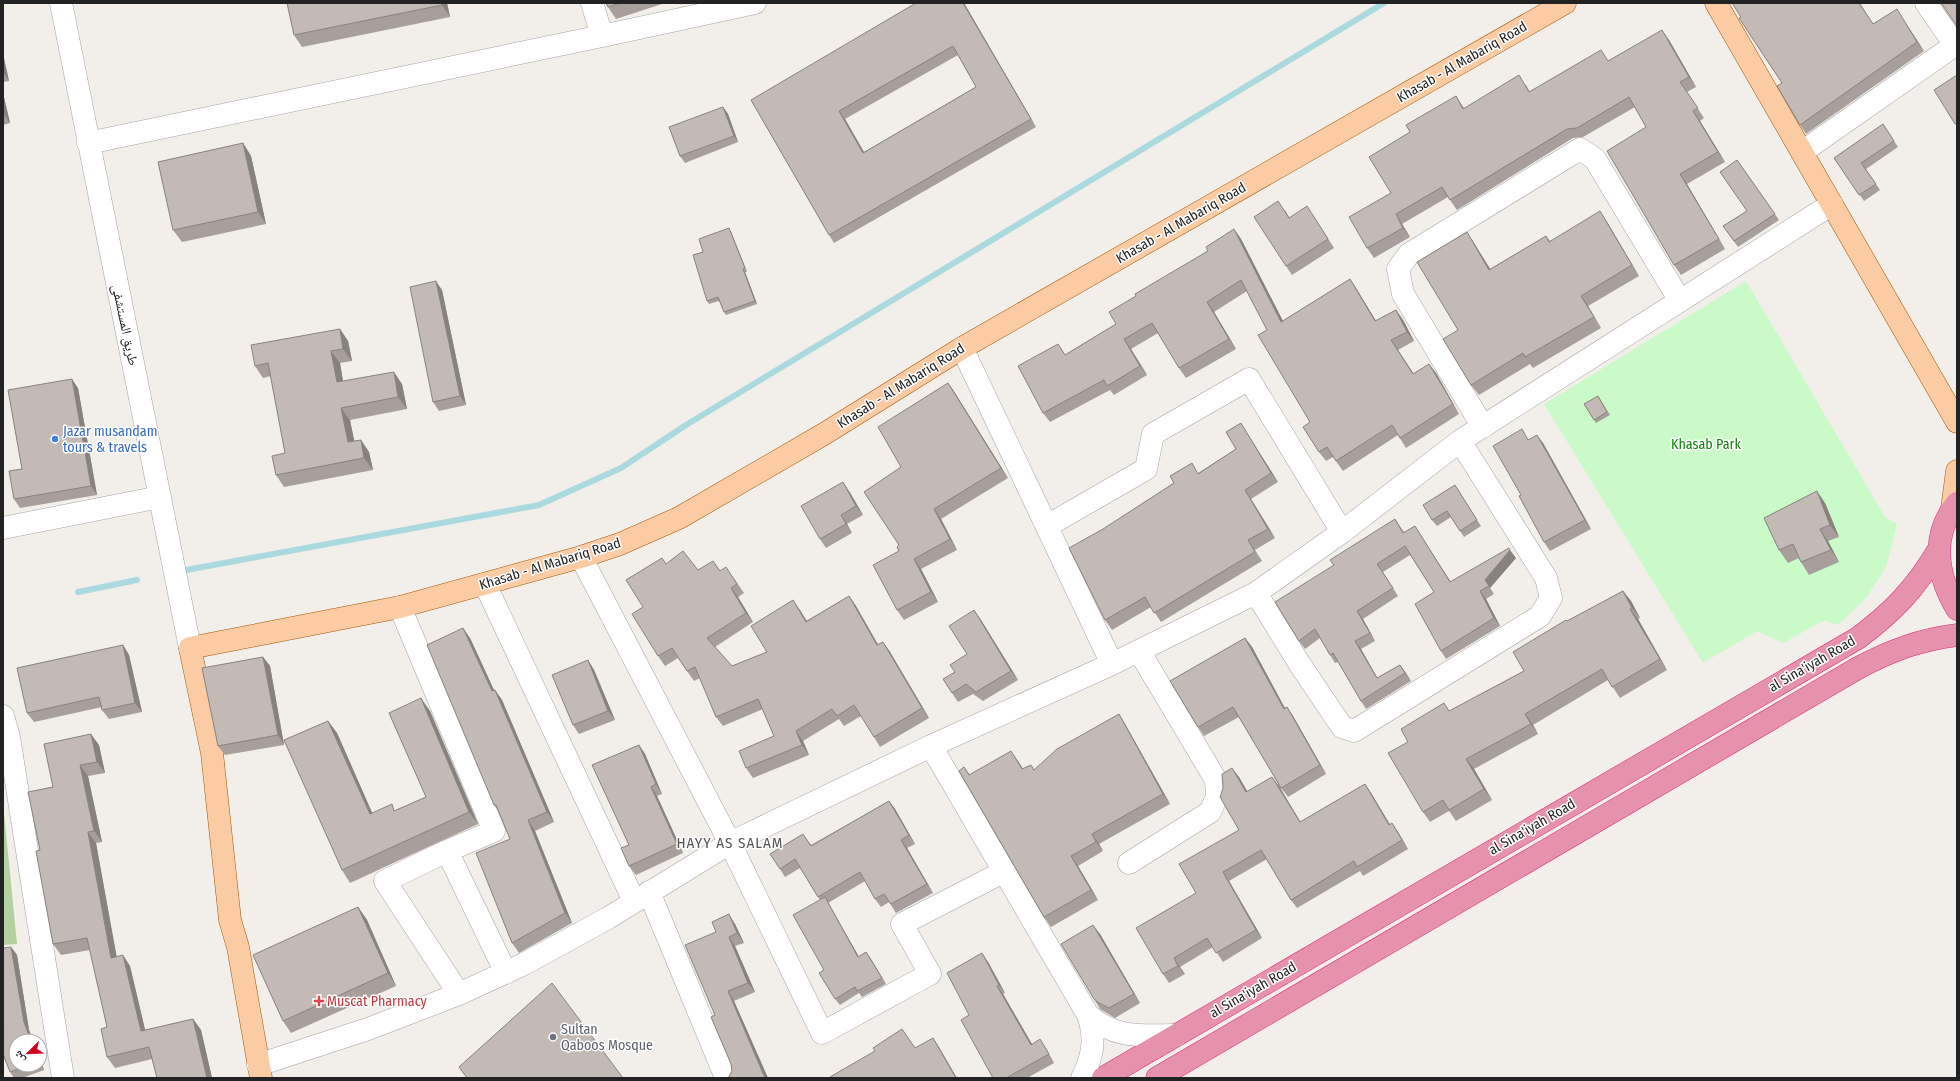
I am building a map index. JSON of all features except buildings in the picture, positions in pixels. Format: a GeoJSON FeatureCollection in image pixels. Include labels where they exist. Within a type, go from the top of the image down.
{"type":"FeatureCollection","features":[{"type":"Feature","properties":{"kind":"highway"},"geometry":{"type":"LineString","coordinates":[[1955,506],[1943,528],[1939,550],[1940,571],[1946,592],[1957,609]]}},
{"type":"Feature","properties":{"kind":"highway","name":"al Sina'iyah Road"},"geometry":{"type":"LineString","coordinates":[[1103,1078],[1858,638],[1882,620],[1904,599],[1923,575],[1939,550]]}},
{"type":"Feature","properties":{"kind":"highway","name":"al Sina'iyah Road"},"geometry":{"type":"LineString","coordinates":[[1157,1078],[1863,665],[1898,648],[1929,639],[1957,635]]}},
{"type":"Feature","properties":{"kind":"main road","name":"Khasab - Al Mabariq Road"},"geometry":{"type":"LineString","coordinates":[[190,648],[400,607],[581,557],[620,544],[679,518],[824,434],[962,348],[1565,3]]}},
{"type":"Feature","properties":{"kind":"main road"},"geometry":{"type":"LineString","coordinates":[[1716,3],[1832,204],[1956,427]]}},
{"type":"Feature","properties":{"kind":"main road"},"geometry":{"type":"LineString","coordinates":[[1955,506],[1957,471]]}},
{"type":"Feature","properties":{"kind":"main road"},"geometry":{"type":"LineString","coordinates":[[190,648],[212,753],[230,920],[238,947],[260,1072]]}},
{"type":"Feature","properties":{"kind":"street","name":"طريق المستشفى"},"geometry":{"type":"LineString","coordinates":[[61,3],[190,648]]}},
{"type":"Feature","properties":{"kind":"street"},"geometry":{"type":"LineString","coordinates":[[592,3],[602,36]]}},
{"type":"Feature","properties":{"kind":"street"},"geometry":{"type":"LineString","coordinates":[[88,143],[755,3]]}},
{"type":"Feature","properties":{"kind":"street"},"geometry":{"type":"LineString","coordinates":[[1802,152],[1956,45],[1926,3]]}},
{"type":"Feature","properties":{"kind":"street"},"geometry":{"type":"LineString","coordinates":[[1483,427],[1403,294],[1398,269],[1409,254],[1580,149],[1594,159],[1680,300]]}},
{"type":"Feature","properties":{"kind":"street"},"geometry":{"type":"LineString","coordinates":[[260,1072],[459,994],[506,973],[598,923],[730,843],[932,746],[1112,664],[1256,593],[1342,532],[1460,441],[1832,204]]}},
{"type":"Feature","properties":{"kind":"street"},"geometry":{"type":"LineString","coordinates":[[962,348],[1112,664]]}},
{"type":"Feature","properties":{"kind":"street"},"geometry":{"type":"LineString","coordinates":[[1047,526],[1146,469],[1154,434],[1249,379],[1342,532]]}},
{"type":"Feature","properties":{"kind":"street"},"geometry":{"type":"LineString","coordinates":[[1256,593],[1299,663],[1342,727],[1354,731],[1540,616],[1551,598],[1546,578],[1460,441]]}},
{"type":"Feature","properties":{"kind":"street"},"geometry":{"type":"LineString","coordinates":[[3,528],[160,497]]}},
{"type":"Feature","properties":{"kind":"street"},"geometry":{"type":"LineString","coordinates":[[581,557],[730,843],[822,1033],[930,974],[902,924],[1004,872]]}},
{"type":"Feature","properties":{"kind":"street"},"geometry":{"type":"LineString","coordinates":[[485,584],[641,896],[726,1078]]}},
{"type":"Feature","properties":{"kind":"street"},"geometry":{"type":"LineString","coordinates":[[400,607],[494,831],[447,851],[385,881],[459,994]]}},
{"type":"Feature","properties":{"kind":"street"},"geometry":{"type":"LineString","coordinates":[[1130,863],[1210,812],[1217,797],[1216,780],[1139,651]]}},
{"type":"Feature","properties":{"kind":"street"},"geometry":{"type":"LineString","coordinates":[[3,716],[11,744],[63,1078]]}},
{"type":"Feature","properties":{"kind":"street"},"geometry":{"type":"LineString","coordinates":[[932,746],[1088,1015],[1093,1028],[1094,1041],[1092,1054],[1082,1078]]}},
{"type":"Feature","properties":{"kind":"street"},"geometry":{"type":"LineString","coordinates":[[447,851],[506,973]]}},
{"type":"Feature","properties":{"kind":"street"},"geometry":{"type":"LineString","coordinates":[[1088,1015],[1103,1027],[1121,1034],[1177,1034]]}},
{"type":"Feature","properties":{"kind":"green space","name":"Khasab Park"},"geometry":{"type":"Polygon","coordinates":[[[1746,281],[1885,517],[1897,524],[1886,567],[1866,598],[1838,625],[1825,620],[1783,643],[1757,631],[1703,663],[1544,404],[1746,281]]]}},
{"type":"Feature","properties":{"kind":"green space"},"geometry":{"type":"Polygon","coordinates":[[[3,803],[17,944],[3,945],[3,803]]]}},
{"type":"Feature","properties":{"kind":"waterway"},"geometry":{"type":"LineString","coordinates":[[181,571],[539,505],[621,468],[686,425],[1384,3]]}},
{"type":"Feature","properties":{"kind":"waterway"},"geometry":{"type":"LineString","coordinates":[[78,592],[137,580]]}},
{"type":"Feature","properties":{"kind":"place","name":"Jazar musandam tours & travels"},"geometry":{"type":"Point","coordinates":[55,439]}},
{"type":"Feature","properties":{"kind":"place","name":"Muscat Pharmacy"},"geometry":{"type":"Point","coordinates":[319,1001]}},
{"type":"Feature","properties":{"kind":"place","name":"Sultan Qaboos Mosque"},"geometry":{"type":"Point","coordinates":[553,1037]}},
{"type":"Feature","properties":{"kind":"district","name":"HAYY AS SALAM"},"geometry":{"type":"Point","coordinates":[730,843]}}]}
